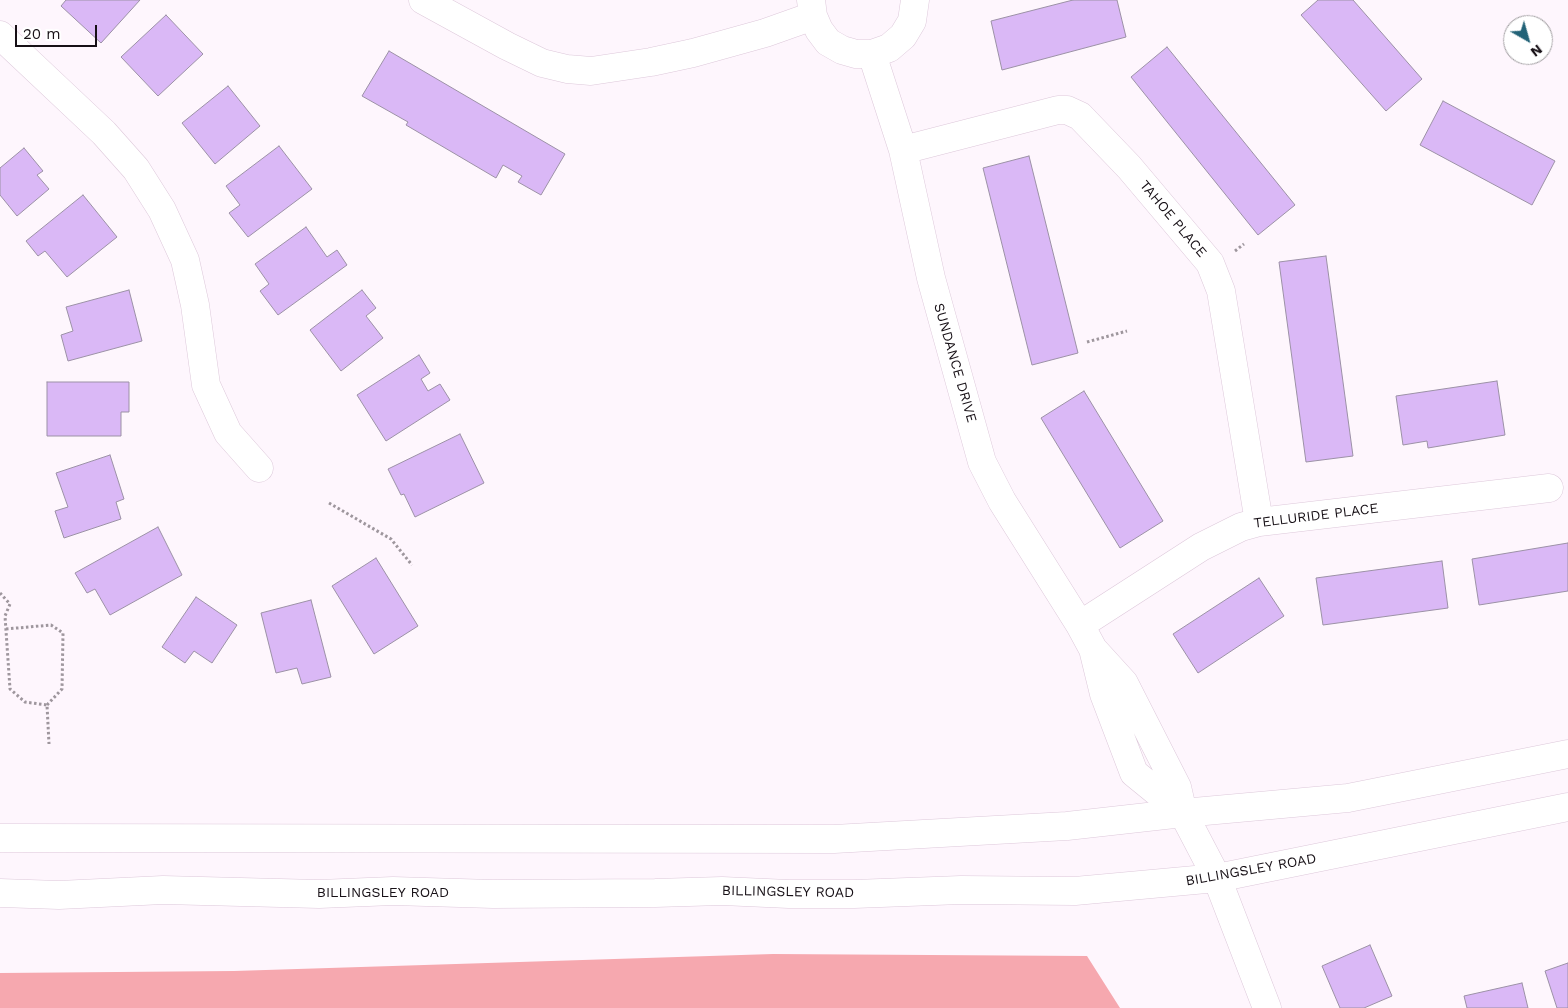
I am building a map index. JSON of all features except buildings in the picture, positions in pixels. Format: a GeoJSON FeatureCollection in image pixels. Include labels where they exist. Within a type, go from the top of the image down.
{"type":"FeatureCollection","features":[{"type":"Feature","properties":{"kind":"street"},"geometry":{"type":"LineString","coordinates":[[423,0],[542,63],[567,69],[591,71],[651,62],[693,53],[765,33],[812,8],[819,30],[828,42],[842,50],[856,54],[872,54],[889,48],[903,36],[912,21],[914,0]]}},
{"type":"Feature","properties":{"kind":"street"},"geometry":{"type":"LineString","coordinates":[[0,35],[104,133],[136,169],[162,210],[185,260],[196,305],[206,385],[228,434],[259,468]]}},
{"type":"Feature","properties":{"kind":"street","name":"SUNDANCE DRIVE"},"geometry":{"type":"LineString","coordinates":[[872,54],[903,150],[931,278],[982,462],[1002,501],[1093,649],[1104,694],[1134,773],[1183,813],[1218,878],[1267,1008]]}},
{"type":"Feature","properties":{"kind":"street","name":"TAHOE PLACE"},"geometry":{"type":"LineString","coordinates":[[903,150],[1058,110],[1067,110],[1080,116],[1104,140],[1148,189],[1210,263],[1213,270],[1221,291],[1259,522]]}},
{"type":"Feature","properties":{"kind":"street","name":"TELLURIDE PLACE"},"geometry":{"type":"LineString","coordinates":[[1080,625],[1208,543],[1241,527],[1259,522],[1549,488]]}},
{"type":"Feature","properties":{"kind":"street"},"geometry":{"type":"LineString","coordinates":[[0,838],[834,839],[1066,826],[1348,798],[1568,754]]}},
{"type":"Feature","properties":{"kind":"street","name":"BILLINGSLEY ROAD"},"geometry":{"type":"LineString","coordinates":[[0,894],[59,895],[163,890],[319,894],[393,891],[493,894],[722,891],[844,894],[961,890],[1075,892],[1218,878],[1568,807]]}},
{"type":"Feature","properties":{"kind":"path"},"geometry":{"type":"LineString","coordinates":[[1087,342],[1128,332]]}},
{"type":"Feature","properties":{"kind":"path"},"geometry":{"type":"LineString","coordinates":[[329,503],[391,539],[412,565]]}},
{"type":"Feature","properties":{"kind":"path"},"geometry":{"type":"LineString","coordinates":[[0,593],[10,604],[5,616],[10,689],[25,702],[47,705]]}},
{"type":"Feature","properties":{"kind":"path"},"geometry":{"type":"LineString","coordinates":[[6,629],[51,625],[63,633],[62,690],[47,705],[50,744]]}},
{"type":"Feature","properties":{"kind":"shaded area"},"geometry":{"type":"Polygon","coordinates":[[[773,954],[1087,956],[1120,1008],[0,1008],[0,973],[234,971],[773,954]]]}}]}
